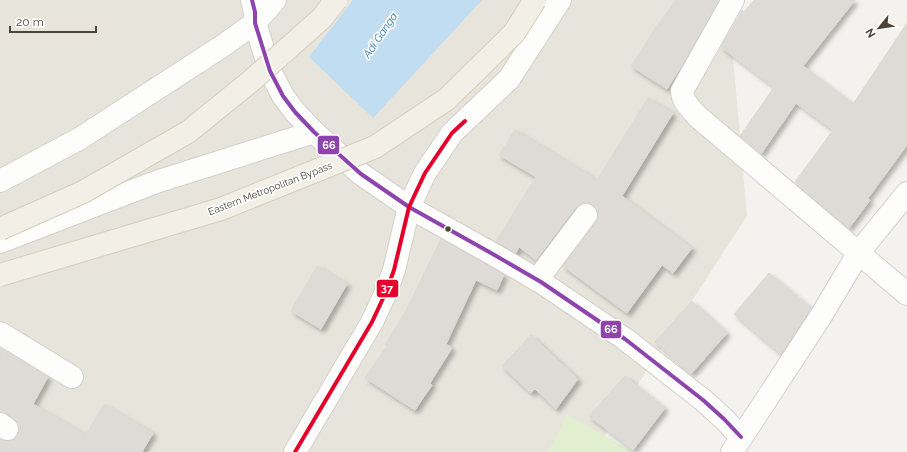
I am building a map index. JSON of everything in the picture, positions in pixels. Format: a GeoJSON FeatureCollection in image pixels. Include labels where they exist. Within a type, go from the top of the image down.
{"type":"FeatureCollection","features":[{"type":"Feature","properties":{"kind":"main road"},"geometry":{"type":"LineString","coordinates":[[0,229],[83,192],[188,132],[252,81],[322,18],[336,0]]}},
{"type":"Feature","properties":{"kind":"main road","name":"Eastern Metropolitan Bypass"},"geometry":{"type":"LineString","coordinates":[[0,275],[221,209],[375,147],[447,99],[514,33],[535,0]]}},
{"type":"Feature","properties":{"kind":"street"},"geometry":{"type":"LineString","coordinates":[[252,0],[256,12],[255,23],[265,57],[273,77],[283,96],[295,112],[314,132],[361,174],[409,207],[537,280],[598,319],[659,364],[708,405],[737,445],[822,316],[859,252],[907,193]]}},
{"type":"Feature","properties":{"kind":"street"},"geometry":{"type":"LineString","coordinates":[[0,181],[79,139],[255,23],[275,0]]}},
{"type":"Feature","properties":{"kind":"street"},"geometry":{"type":"LineString","coordinates":[[295,452],[372,322],[386,292],[394,270],[409,207],[425,172],[452,133],[509,79],[560,0]]}},
{"type":"Feature","properties":{"kind":"street"},"geometry":{"type":"LineString","coordinates":[[733,0],[682,90],[682,96],[687,105],[697,116],[907,294]]}},
{"type":"Feature","properties":{"kind":"street"},"geometry":{"type":"LineString","coordinates":[[0,242],[156,182],[314,132]]}},
{"type":"Feature","properties":{"kind":"street"},"geometry":{"type":"LineString","coordinates":[[537,280],[586,214]]}},
{"type":"Feature","properties":{"kind":"street"},"geometry":{"type":"LineString","coordinates":[[0,333],[72,377]]}},
{"type":"Feature","properties":{"kind":"shaded area"},"geometry":{"type":"Polygon","coordinates":[[[0,0],[728,0],[747,216],[594,452],[0,452],[0,0]]]}},
{"type":"Feature","properties":{"kind":"green space"},"geometry":{"type":"Polygon","coordinates":[[[567,415],[634,452],[548,452],[567,415]]]}},
{"type":"Feature","properties":{"kind":"water","name":"Adi Ganga"},"geometry":{"type":"Polygon","coordinates":[[[353,0],[482,0],[373,118],[309,57],[353,0]]]}},
{"type":"Feature","properties":{"kind":"building"},"geometry":{"type":"Polygon","coordinates":[[[676,0],[719,0],[667,89],[631,66],[656,27],[676,0]]]}},
{"type":"Feature","properties":{"kind":"building"},"geometry":{"type":"Polygon","coordinates":[[[754,0],[855,0],[803,66],[853,104],[907,23],[907,145],[868,198],[870,200],[849,228],[795,182],[833,130],[796,103],[761,154],[740,136],[774,87],[721,47],[742,10],[744,12],[754,0]]]}},
{"type":"Feature","properties":{"kind":"building"},"geometry":{"type":"Polygon","coordinates":[[[648,98],[673,113],[622,196],[692,248],[673,273],[662,265],[627,313],[563,266],[596,222],[598,210],[593,205],[587,203],[576,207],[536,260],[519,247],[516,253],[496,241],[536,177],[499,155],[515,130],[597,180],[648,98]]]}},
{"type":"Feature","properties":{"kind":"building"},"geometry":{"type":"Polygon","coordinates":[[[441,239],[504,275],[497,290],[476,280],[446,344],[452,348],[430,383],[432,385],[415,410],[365,378],[387,346],[385,345],[407,309],[441,239]]]}},
{"type":"Feature","properties":{"kind":"building"},"geometry":{"type":"Polygon","coordinates":[[[317,266],[347,284],[321,329],[291,311],[317,266]]]}},
{"type":"Feature","properties":{"kind":"building"},"geometry":{"type":"Polygon","coordinates":[[[769,273],[811,308],[781,354],[734,314],[769,273]]]}},
{"type":"Feature","properties":{"kind":"building"},"geometry":{"type":"Polygon","coordinates":[[[692,301],[727,333],[691,374],[655,342],[692,301]]]}},
{"type":"Feature","properties":{"kind":"building"},"geometry":{"type":"Polygon","coordinates":[[[531,335],[578,379],[556,409],[535,389],[531,393],[502,366],[531,335]]]}},
{"type":"Feature","properties":{"kind":"building"},"geometry":{"type":"Polygon","coordinates":[[[0,348],[48,377],[33,404],[86,435],[104,404],[153,433],[142,452],[0,452],[0,439],[6,441],[13,440],[17,436],[19,430],[18,423],[14,419],[7,414],[0,412],[0,348]]]}},
{"type":"Feature","properties":{"kind":"building"},"geometry":{"type":"Polygon","coordinates":[[[625,376],[665,408],[633,450],[589,416],[625,376]]]}},
{"type":"Feature","properties":{"kind":"transit line","name":"66"},"geometry":{"type":"LineString","coordinates":[[252,0],[255,12],[255,23],[270,71],[283,96],[295,112],[314,132],[361,174],[409,207],[541,282],[625,339],[703,400],[741,437]]}},
{"type":"Feature","properties":{"kind":"transit line","name":"37"},"geometry":{"type":"LineString","coordinates":[[295,452],[372,322],[386,292],[394,270],[409,207],[425,173],[452,133],[465,121]]}}]}
